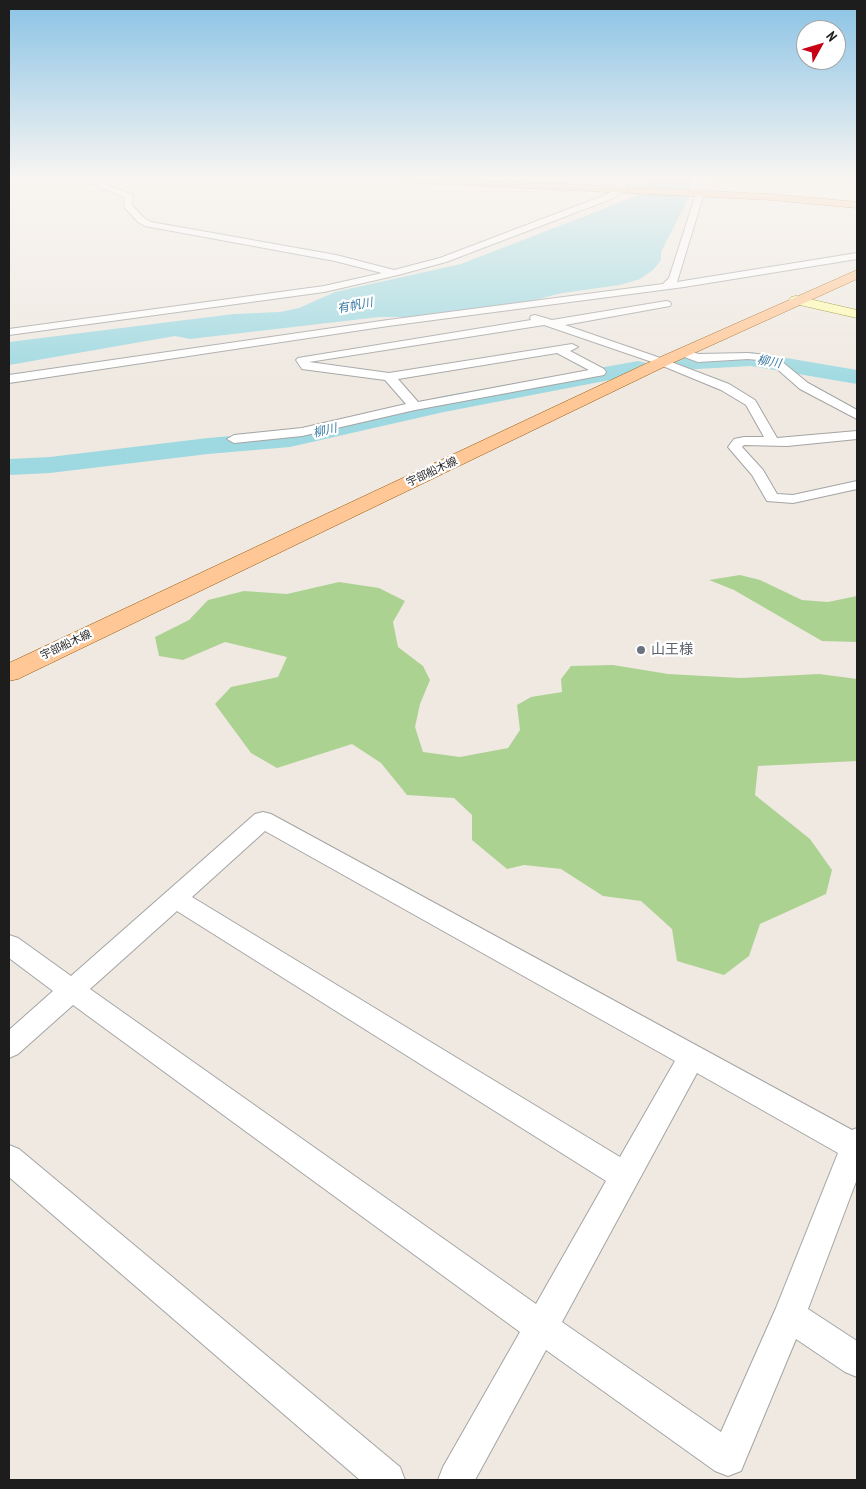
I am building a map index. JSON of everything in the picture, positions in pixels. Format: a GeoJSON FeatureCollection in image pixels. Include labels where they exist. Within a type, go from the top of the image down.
{"type":"FeatureCollection","features":[{"type":"Feature","properties":{"kind":"main road","name":"宇部船木線"},"geometry":{"type":"LineString","coordinates":[[9,673],[662,362],[857,274]]}},
{"type":"Feature","properties":{"kind":"street"},"geometry":{"type":"LineString","coordinates":[[283,248],[336,258],[395,273]]}},
{"type":"Feature","properties":{"kind":"street"},"geometry":{"type":"LineString","coordinates":[[9,332],[324,289],[443,260],[473,248]]}},
{"type":"Feature","properties":{"kind":"street"},"geometry":{"type":"LineString","coordinates":[[667,285],[674,279],[683,248]]}},
{"type":"Feature","properties":{"kind":"street"},"geometry":{"type":"LineString","coordinates":[[9,379],[857,256]]}},
{"type":"Feature","properties":{"kind":"street"},"geometry":{"type":"LineString","coordinates":[[796,300],[857,314]]}},
{"type":"Feature","properties":{"kind":"street"},"geometry":{"type":"LineString","coordinates":[[604,342],[389,377],[306,366],[302,360],[666,304]]}},
{"type":"Feature","properties":{"kind":"street"},"geometry":{"type":"LineString","coordinates":[[505,308],[662,362],[738,394],[751,403],[773,442]]}},
{"type":"Feature","properties":{"kind":"street"},"geometry":{"type":"LineString","coordinates":[[234,439],[302,432],[415,406],[600,372],[559,349]]}},
{"type":"Feature","properties":{"kind":"street"},"geometry":{"type":"LineString","coordinates":[[683,353],[698,358],[755,356],[771,358],[804,386],[857,415]]}},
{"type":"Feature","properties":{"kind":"street"},"geometry":{"type":"LineString","coordinates":[[389,377],[415,406]]}},
{"type":"Feature","properties":{"kind":"street"},"geometry":{"type":"LineString","coordinates":[[857,435],[812,440],[744,441],[739,442],[735,447],[758,473],[772,498],[793,499],[857,485]]}},
{"type":"Feature","properties":{"kind":"street"},"geometry":{"type":"LineString","coordinates":[[9,945],[72,990],[541,1327],[728,1458],[789,1316],[857,1145],[264,820],[72,990],[9,1046]]}},
{"type":"Feature","properties":{"kind":"street"},"geometry":{"type":"LineString","coordinates":[[176,898],[624,1176]]}},
{"type":"Feature","properties":{"kind":"street"},"geometry":{"type":"LineString","coordinates":[[456,1480],[692,1056]]}},
{"type":"Feature","properties":{"kind":"street"},"geometry":{"type":"LineString","coordinates":[[9,1159],[388,1480]]}},
{"type":"Feature","properties":{"kind":"street"},"geometry":{"type":"LineString","coordinates":[[789,1316],[857,1360]]}},
{"type":"Feature","properties":{"kind":"green space"},"geometry":{"type":"Polygon","coordinates":[[[740,575],[760,580],[802,600],[828,602],[857,596],[857,642],[822,641],[734,590],[709,580],[740,575]]]}},
{"type":"Feature","properties":{"kind":"green space"},"geometry":{"type":"Polygon","coordinates":[[[339,582],[379,588],[405,601],[393,622],[398,647],[423,666],[430,680],[420,704],[415,727],[423,752],[460,757],[508,748],[520,730],[517,705],[531,697],[562,692],[561,679],[571,666],[613,665],[668,674],[741,678],[819,674],[857,679],[857,761],[758,766],[755,795],[810,839],[832,870],[826,894],[760,924],[749,956],[724,975],[677,961],[672,929],[641,901],[603,896],[561,869],[524,865],[507,869],[472,840],[472,815],[454,798],[407,795],[381,763],[352,744],[277,768],[251,753],[215,704],[231,687],[278,677],[287,657],[225,642],[183,660],[159,656],[155,637],[189,620],[208,600],[244,591],[287,594],[339,582]]]}},
{"type":"Feature","properties":{"kind":"water","name":"有帆川"},"geometry":{"type":"Polygon","coordinates":[[[501,248],[663,248],[661,260],[653,270],[640,279],[620,285],[562,293],[531,301],[415,317],[379,317],[190,339],[175,336],[9,365],[9,342],[234,314],[280,312],[299,308],[335,292],[461,264],[501,248]]]}},
{"type":"Feature","properties":{"kind":"waterway","name":"柳川"},"geometry":{"type":"LineString","coordinates":[[680,363],[751,359],[857,377]]}},
{"type":"Feature","properties":{"kind":"waterway","name":"柳川"},"geometry":{"type":"LineString","coordinates":[[9,467],[50,465],[208,446],[290,439],[444,404],[638,368]]}},
{"type":"Feature","properties":{"kind":"place","name":"山王様"},"geometry":{"type":"Point","coordinates":[641,650]}}]}
